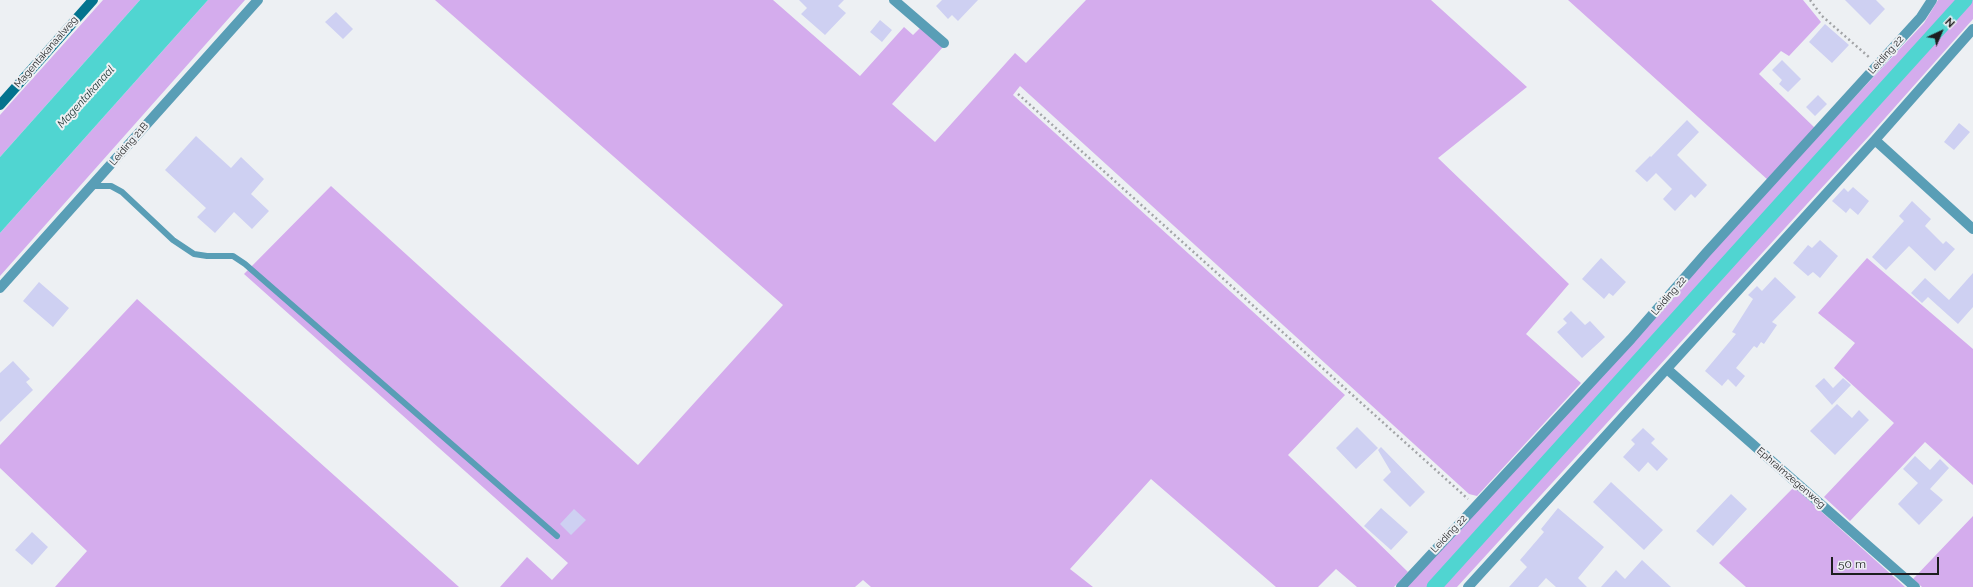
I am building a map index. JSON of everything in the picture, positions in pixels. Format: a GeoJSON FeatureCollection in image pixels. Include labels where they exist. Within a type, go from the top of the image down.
{"type":"FeatureCollection","features":[{"type":"Feature","properties":{"kind":"street","name":"Magentakanaalweg"},"geometry":{"type":"LineString","coordinates":[[0,105],[93,0]]}},
{"type":"Feature","properties":{"kind":"street","name":"Leiding 21B"},"geometry":{"type":"LineString","coordinates":[[0,288],[258,0]]}},
{"type":"Feature","properties":{"kind":"street"},"geometry":{"type":"LineString","coordinates":[[894,0],[944,43]]}},
{"type":"Feature","properties":{"kind":"street","name":"Leiding 22"},"geometry":{"type":"LineString","coordinates":[[1401,587],[1631,339],[1706,253],[1921,17],[1932,0]]}},
{"type":"Feature","properties":{"kind":"street"},"geometry":{"type":"LineString","coordinates":[[1468,587],[1875,140],[1973,29]]}},
{"type":"Feature","properties":{"kind":"street"},"geometry":{"type":"LineString","coordinates":[[1875,140],[1973,229]]}},
{"type":"Feature","properties":{"kind":"street","name":"Ephraimzegenweg"},"geometry":{"type":"LineString","coordinates":[[1667,369],[1915,587]]}},
{"type":"Feature","properties":{"kind":"lane"},"geometry":{"type":"LineString","coordinates":[[92,186],[111,186],[122,192],[173,240],[194,254],[207,256],[233,256],[245,264],[557,536]]}},
{"type":"Feature","properties":{"kind":"path"},"geometry":{"type":"LineString","coordinates":[[1810,0],[1822,16],[1878,65]]}},
{"type":"Feature","properties":{"kind":"path"},"geometry":{"type":"LineString","coordinates":[[1018,94],[1475,506]]}},
{"type":"Feature","properties":{"kind":"shaded area"},"geometry":{"type":"Polygon","coordinates":[[[103,0],[140,0],[0,157],[0,115],[103,0]]]}},
{"type":"Feature","properties":{"kind":"shaded area"},"geometry":{"type":"Polygon","coordinates":[[[208,0],[245,0],[0,276],[0,233],[208,0]]]}},
{"type":"Feature","properties":{"kind":"shaded area"},"geometry":{"type":"Polygon","coordinates":[[[435,0],[773,0],[860,76],[904,27],[913,35],[920,28],[943,47],[892,104],[935,142],[1015,53],[1026,63],[1086,0],[1431,0],[1527,87],[1438,158],[1569,284],[1526,334],[1581,383],[1477,496],[1469,494],[1020,86],[1013,95],[1345,395],[1288,455],[1408,572],[1394,587],[1357,587],[1336,569],[1318,587],[1276,587],[1151,479],[1070,569],[1093,587],[871,587],[863,580],[855,587],[500,587],[527,557],[552,580],[568,563],[244,274],[331,186],[638,465],[783,305],[435,0]]]}},
{"type":"Feature","properties":{"kind":"shaded area"},"geometry":{"type":"Polygon","coordinates":[[[1568,0],[1803,0],[1821,22],[1789,56],[1781,51],[1759,74],[1815,128],[1768,180],[1568,0]]]}},
{"type":"Feature","properties":{"kind":"shaded area"},"geometry":{"type":"Polygon","coordinates":[[[1938,0],[1973,0],[1973,19],[1870,135],[1457,587],[1407,587],[1808,147],[1924,23],[1938,0]]]}},
{"type":"Feature","properties":{"kind":"shaded area"},"geometry":{"type":"Polygon","coordinates":[[[1867,258],[1973,349],[1973,485],[1925,442],[1850,521],[1824,497],[1894,423],[1834,368],[1855,343],[1818,313],[1867,258]]]}},
{"type":"Feature","properties":{"kind":"shaded area"},"geometry":{"type":"Polygon","coordinates":[[[137,299],[459,587],[55,587],[87,551],[0,468],[0,445],[137,299]]]}},
{"type":"Feature","properties":{"kind":"shaded area"},"geometry":{"type":"Polygon","coordinates":[[[1794,487],[1905,587],[1746,587],[1719,563],[1794,487]]]}},
{"type":"Feature","properties":{"kind":"shaded area"},"geometry":{"type":"Polygon","coordinates":[[[1973,516],[1973,587],[1922,587],[1913,579],[1973,516]]]}},
{"type":"Feature","properties":{"kind":"water","name":"Magentakanaal"},"geometry":{"type":"Polygon","coordinates":[[[140,0],[208,0],[0,233],[0,157],[140,0]]]}},
{"type":"Feature","properties":{"kind":"building"},"geometry":{"type":"Polygon","coordinates":[[[799,0],[844,0],[838,6],[846,13],[825,35],[801,14],[807,8],[799,0]]]}},
{"type":"Feature","properties":{"kind":"building"},"geometry":{"type":"Polygon","coordinates":[[[942,0],[978,0],[958,21],[952,15],[948,19],[936,6],[942,0]]]}},
{"type":"Feature","properties":{"kind":"building"},"geometry":{"type":"Polygon","coordinates":[[[1845,0],[1876,0],[1885,9],[1870,25],[1845,0]]]}},
{"type":"Feature","properties":{"kind":"building"},"geometry":{"type":"Polygon","coordinates":[[[336,12],[353,29],[343,39],[325,22],[336,12]]]}},
{"type":"Feature","properties":{"kind":"building"},"geometry":{"type":"Polygon","coordinates":[[[880,20],[892,30],[882,42],[870,32],[880,20]]]}},
{"type":"Feature","properties":{"kind":"building"},"geometry":{"type":"Polygon","coordinates":[[[1825,24],[1849,45],[1832,63],[1809,42],[1825,24]]]}},
{"type":"Feature","properties":{"kind":"building"},"geometry":{"type":"Polygon","coordinates":[[[1782,60],[1801,79],[1788,92],[1779,84],[1782,80],[1772,70],[1782,60]]]}},
{"type":"Feature","properties":{"kind":"building"},"geometry":{"type":"Polygon","coordinates":[[[1818,95],[1827,104],[1815,116],[1806,107],[1818,95]]]}},
{"type":"Feature","properties":{"kind":"building"},"geometry":{"type":"Polygon","coordinates":[[[1687,120],[1699,132],[1677,155],[1707,185],[1695,198],[1691,194],[1675,211],[1663,199],[1672,189],[1656,173],[1647,182],[1635,171],[1650,156],[1651,157],[1687,120]]]}},
{"type":"Feature","properties":{"kind":"building"},"geometry":{"type":"Polygon","coordinates":[[[1959,123],[1970,132],[1954,150],[1944,142],[1959,123]]]}},
{"type":"Feature","properties":{"kind":"building"},"geometry":{"type":"Polygon","coordinates":[[[196,136],[231,168],[241,157],[264,179],[251,194],[269,211],[252,229],[234,212],[215,233],[197,217],[206,208],[165,170],[196,136]]]}},
{"type":"Feature","properties":{"kind":"building"},"geometry":{"type":"Polygon","coordinates":[[[1853,187],[1869,201],[1858,215],[1850,208],[1846,213],[1832,201],[1844,188],[1848,192],[1853,187]]]}},
{"type":"Feature","properties":{"kind":"building"},"geometry":{"type":"Polygon","coordinates":[[[1912,201],[1931,219],[1925,226],[1943,244],[1946,241],[1955,249],[1935,271],[1909,246],[1886,270],[1872,257],[1904,221],[1899,216],[1912,201]]]}},
{"type":"Feature","properties":{"kind":"building"},"geometry":{"type":"Polygon","coordinates":[[[1820,240],[1838,256],[1820,278],[1813,272],[1808,276],[1793,263],[1808,245],[1812,248],[1820,240]]]}},
{"type":"Feature","properties":{"kind":"building"},"geometry":{"type":"Polygon","coordinates":[[[1601,258],[1626,282],[1613,296],[1609,293],[1604,299],[1582,279],[1601,258]]]}},
{"type":"Feature","properties":{"kind":"building"},"geometry":{"type":"Polygon","coordinates":[[[1973,273],[1973,307],[1958,324],[1928,297],[1922,303],[1911,293],[1925,278],[1949,300],[1973,273]]]}},
{"type":"Feature","properties":{"kind":"building"},"geometry":{"type":"Polygon","coordinates":[[[1775,277],[1796,297],[1772,322],[1777,325],[1764,344],[1761,342],[1757,348],[1754,346],[1736,368],[1745,376],[1736,387],[1728,379],[1722,386],[1705,371],[1736,334],[1732,332],[1753,299],[1748,295],[1757,286],[1762,291],[1775,277]]]}},
{"type":"Feature","properties":{"kind":"building"},"geometry":{"type":"Polygon","coordinates":[[[39,282],[69,308],[53,327],[23,301],[39,282]]]}},
{"type":"Feature","properties":{"kind":"building"},"geometry":{"type":"Polygon","coordinates":[[[1571,311],[1585,325],[1590,321],[1605,337],[1582,358],[1557,332],[1567,323],[1563,319],[1571,311]]]}},
{"type":"Feature","properties":{"kind":"building"},"geometry":{"type":"Polygon","coordinates":[[[13,361],[30,379],[26,382],[33,390],[0,422],[0,373],[13,361]]]}},
{"type":"Feature","properties":{"kind":"building"},"geometry":{"type":"Polygon","coordinates":[[[1824,378],[1833,388],[1843,378],[1851,385],[1832,405],[1815,386],[1824,378]]]}},
{"type":"Feature","properties":{"kind":"building"},"geometry":{"type":"Polygon","coordinates":[[[1837,404],[1852,418],[1859,410],[1869,420],[1835,455],[1810,431],[1837,404]]]}},
{"type":"Feature","properties":{"kind":"building"},"geometry":{"type":"Polygon","coordinates":[[[1357,427],[1378,448],[1356,469],[1336,448],[1357,427]]]}},
{"type":"Feature","properties":{"kind":"building"},"geometry":{"type":"Polygon","coordinates":[[[1643,428],[1655,439],[1651,443],[1668,459],[1657,471],[1648,462],[1639,472],[1623,457],[1635,444],[1631,440],[1643,428]]]}},
{"type":"Feature","properties":{"kind":"building"},"geometry":{"type":"Polygon","coordinates":[[[1381,447],[1425,492],[1410,507],[1383,480],[1391,472],[1378,450],[1381,447]]]}},
{"type":"Feature","properties":{"kind":"building"},"geometry":{"type":"Polygon","coordinates":[[[1915,456],[1930,470],[1940,459],[1949,468],[1930,489],[1943,500],[1919,525],[1898,504],[1918,483],[1903,469],[1915,456]]]}},
{"type":"Feature","properties":{"kind":"building"},"geometry":{"type":"Polygon","coordinates":[[[1611,482],[1663,530],[1644,550],[1593,502],[1611,482]]]}},
{"type":"Feature","properties":{"kind":"building"},"geometry":{"type":"Polygon","coordinates":[[[1731,494],[1747,509],[1713,546],[1696,531],[1731,494]]]}},
{"type":"Feature","properties":{"kind":"building"},"geometry":{"type":"Polygon","coordinates":[[[1381,508],[1408,532],[1391,550],[1364,526],[1381,508]]]}},
{"type":"Feature","properties":{"kind":"building"},"geometry":{"type":"Polygon","coordinates":[[[1558,508],[1604,547],[1578,578],[1587,587],[1556,587],[1546,578],[1538,587],[1509,587],[1527,567],[1520,560],[1544,532],[1541,529],[1558,508]]]}},
{"type":"Feature","properties":{"kind":"building"},"geometry":{"type":"Polygon","coordinates":[[[574,509],[586,520],[571,535],[560,524],[574,509]]]}},
{"type":"Feature","properties":{"kind":"building"},"geometry":{"type":"Polygon","coordinates":[[[32,532],[48,547],[32,565],[15,550],[32,532]]]}},
{"type":"Feature","properties":{"kind":"building"},"geometry":{"type":"Polygon","coordinates":[[[1642,560],[1671,587],[1601,587],[1616,570],[1625,579],[1642,560]]]}},
{"type":"Feature","properties":{"kind":"waterway"},"geometry":{"type":"LineString","coordinates":[[1434,587],[1965,0]]}}]}
